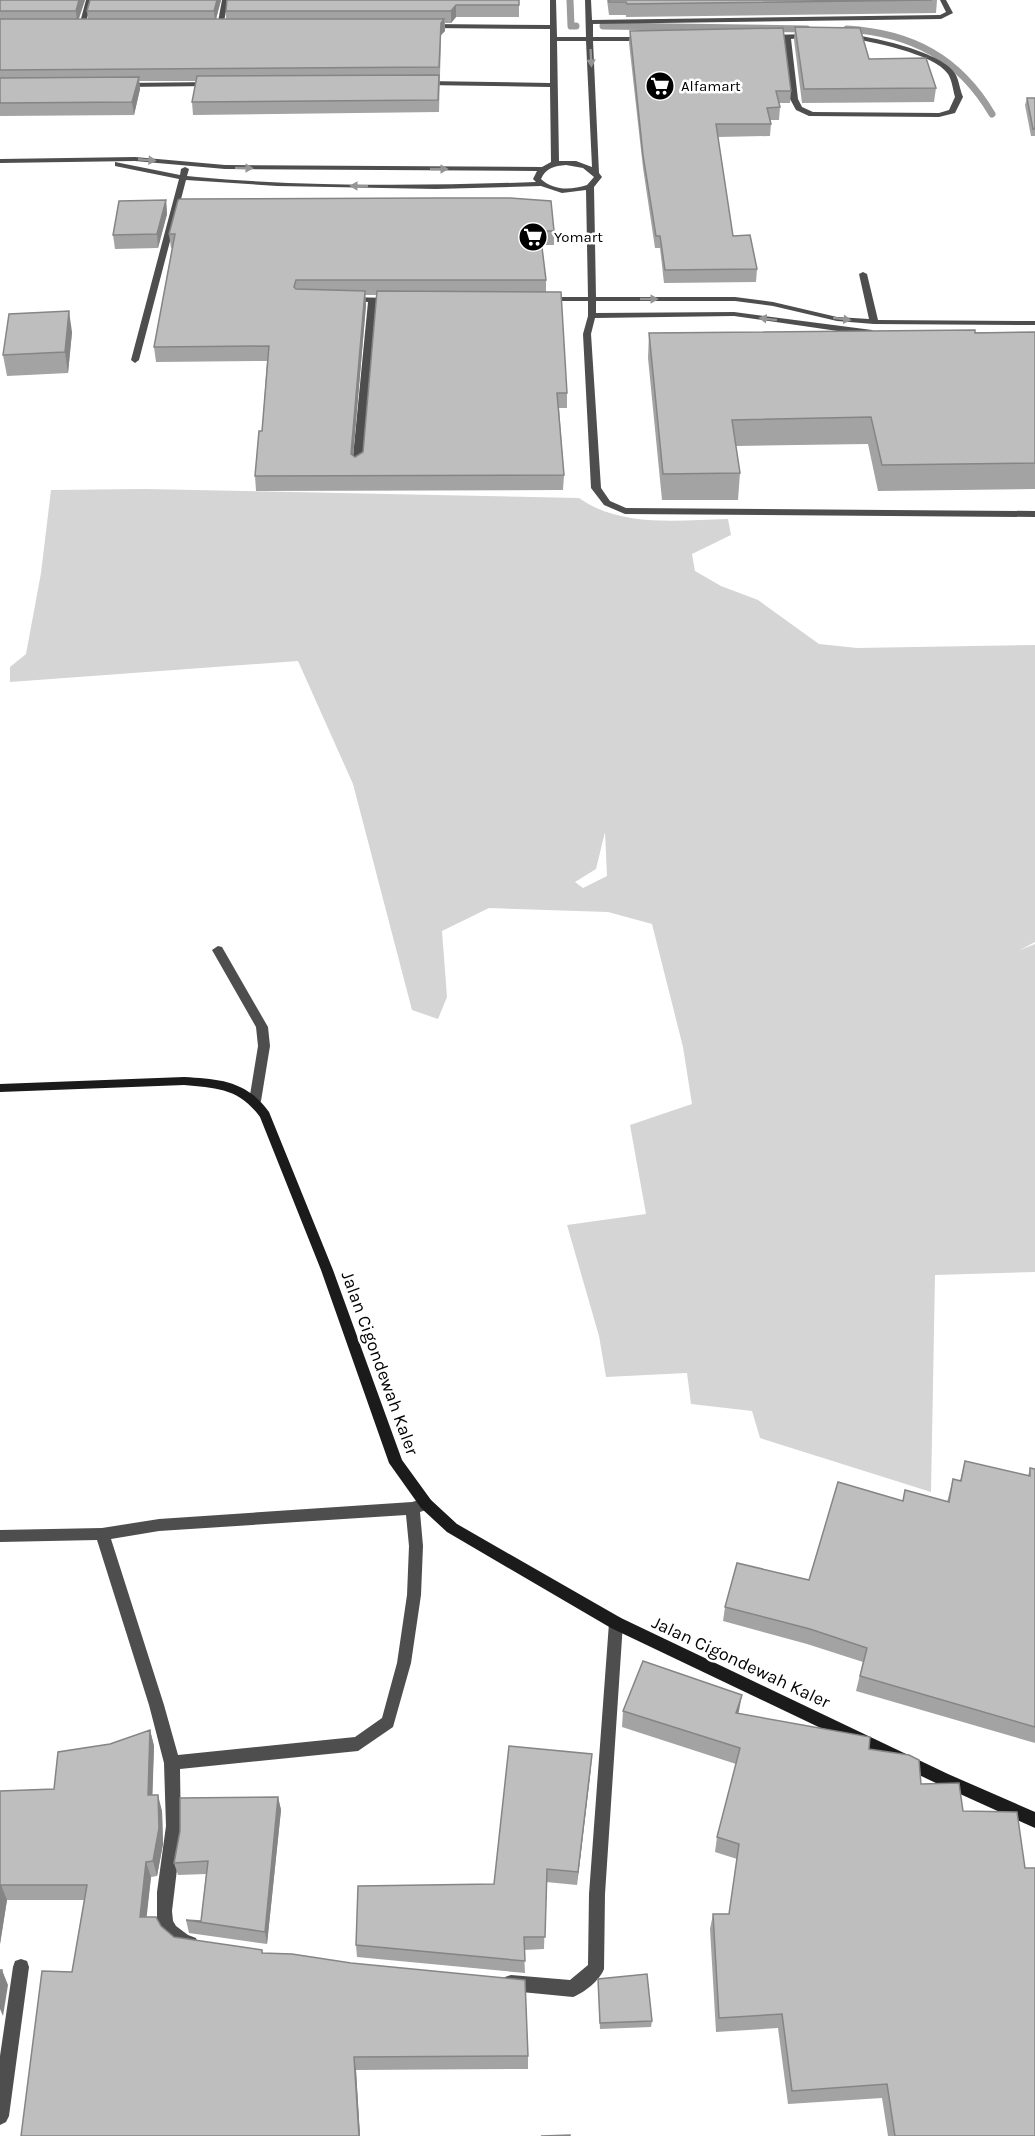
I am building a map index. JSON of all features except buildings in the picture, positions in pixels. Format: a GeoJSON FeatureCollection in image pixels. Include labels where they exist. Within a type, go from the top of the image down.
{"type":"FeatureCollection","features":[{"type":"Feature","properties":{"kind":"main road"},"geometry":{"type":"LineString","coordinates":[[0,1088],[184,1081],[226,1085],[255,1101]]}},
{"type":"Feature","properties":{"kind":"main road","name":"Jalan Cigondewah Kaler"},"geometry":{"type":"LineString","coordinates":[[255,1101],[265,1115],[327,1270],[396,1463],[419,1506],[452,1528],[616,1623],[943,1779],[1035,1820]]}},
{"type":"Feature","properties":{"kind":"street"},"geometry":{"type":"LineString","coordinates":[[81,26],[89,0]]}},
{"type":"Feature","properties":{"kind":"street"},"geometry":{"type":"LineString","coordinates":[[220,27],[225,0]]}},
{"type":"Feature","properties":{"kind":"street"},"geometry":{"type":"LineString","coordinates":[[553,0],[555,164]]}},
{"type":"Feature","properties":{"kind":"street"},"geometry":{"type":"LineString","coordinates":[[588,0],[598,177],[590,187],[592,316],[587,334],[596,488],[600,498],[609,506],[625,511],[1035,514]]}},
{"type":"Feature","properties":{"kind":"street"},"geometry":{"type":"LineString","coordinates":[[589,22],[941,17],[950,13],[943,0]]}},
{"type":"Feature","properties":{"kind":"street"},"geometry":{"type":"LineString","coordinates":[[70,26],[92,26]]}},
{"type":"Feature","properties":{"kind":"street"},"geometry":{"type":"LineString","coordinates":[[424,26],[554,27]]}},
{"type":"Feature","properties":{"kind":"street"},"geometry":{"type":"LineString","coordinates":[[209,27],[232,27]]}},
{"type":"Feature","properties":{"kind":"street"},"geometry":{"type":"LineString","coordinates":[[787,37],[794,99],[799,108],[812,114],[939,115],[952,111],[958,97],[951,73],[938,62],[864,37],[839,35]]}},
{"type":"Feature","properties":{"kind":"street"},"geometry":{"type":"LineString","coordinates":[[764,37],[818,36]]}},
{"type":"Feature","properties":{"kind":"street"},"geometry":{"type":"LineString","coordinates":[[554,39],[653,39]]}},
{"type":"Feature","properties":{"kind":"street"},"geometry":{"type":"LineString","coordinates":[[410,83],[555,85]]}},
{"type":"Feature","properties":{"kind":"street"},"geometry":{"type":"LineString","coordinates":[[116,85],[220,84]]}},
{"type":"Feature","properties":{"kind":"street"},"geometry":{"type":"LineString","coordinates":[[0,161],[135,159],[186,165],[542,169],[555,164],[571,163],[586,166],[596,172]]}},
{"type":"Feature","properties":{"kind":"street"},"geometry":{"type":"LineString","coordinates":[[108,161],[182,177],[251,184],[414,187],[541,184],[564,191],[590,187]]}},
{"type":"Feature","properties":{"kind":"street"},"geometry":{"type":"LineString","coordinates":[[135,360],[186,165]]}},
{"type":"Feature","properties":{"kind":"street"},"geometry":{"type":"LineString","coordinates":[[541,184],[537,179],[542,169]]}},
{"type":"Feature","properties":{"kind":"street"},"geometry":{"type":"LineString","coordinates":[[863,274],[874,322]]}},
{"type":"Feature","properties":{"kind":"street"},"geometry":{"type":"LineString","coordinates":[[336,299],[400,301]]}},
{"type":"Feature","properties":{"kind":"street"},"geometry":{"type":"LineString","coordinates":[[357,467],[372,299]]}},
{"type":"Feature","properties":{"kind":"street"},"geometry":{"type":"LineString","coordinates":[[536,299],[735,299],[773,304],[837,319],[874,322],[1035,323]]}},
{"type":"Feature","properties":{"kind":"street"},"geometry":{"type":"LineString","coordinates":[[592,316],[734,314],[886,334]]}},
{"type":"Feature","properties":{"kind":"street"},"geometry":{"type":"LineString","coordinates":[[218,950],[262,1027],[264,1046],[255,1101]]}},
{"type":"Feature","properties":{"kind":"street"},"geometry":{"type":"LineString","coordinates":[[0,1536],[102,1534],[159,1525],[419,1506],[414,1595],[404,1663],[388,1722],[358,1744],[172,1763]]}},
{"type":"Feature","properties":{"kind":"street"},"geometry":{"type":"LineString","coordinates":[[102,1534],[165,1732],[172,1763],[173,1844],[166,1883],[165,1921],[184,1943],[207,1946]]}},
{"type":"Feature","properties":{"kind":"street"},"geometry":{"type":"LineString","coordinates":[[492,1981],[573,1989],[596,1969],[597,1894],[616,1623]]}},
{"type":"Feature","properties":{"kind":"street"},"geometry":{"type":"LineString","coordinates":[[0,2116],[21,1966]]}},
{"type":"Feature","properties":{"kind":"shaded area"},"geometry":{"type":"Polygon","coordinates":[[[145,489],[579,498],[595,508],[632,518],[670,521],[728,519],[731,535],[692,554],[695,571],[721,586],[758,600],[819,644],[857,648],[1035,645],[1035,942],[1020,950],[1035,944],[1035,1272],[935,1275],[931,1492],[760,1438],[752,1411],[691,1404],[687,1373],[606,1377],[599,1336],[567,1225],[646,1214],[630,1125],[692,1104],[683,1047],[652,924],[608,912],[489,908],[442,931],[447,997],[438,1019],[412,1010],[353,784],[298,661],[10,682],[10,667],[26,654],[41,573],[51,490],[145,489]],[[605,832],[596,869],[575,882],[583,888],[607,876],[605,832]]]}},
{"type":"Feature","properties":{"kind":"waterway"},"geometry":{"type":"LineString","coordinates":[[570,0],[571,26],[576,26]]}},
{"type":"Feature","properties":{"kind":"waterway"},"geometry":{"type":"LineString","coordinates":[[603,26],[807,29]]}},
{"type":"Feature","properties":{"kind":"waterway"},"geometry":{"type":"LineString","coordinates":[[847,29],[892,36],[931,52],[965,78],[992,114]]}},
{"type":"Feature","properties":{"kind":"place","name":"Alfamart"},"geometry":{"type":"Point","coordinates":[660,86]}},
{"type":"Feature","properties":{"kind":"place","name":"Yomart"},"geometry":{"type":"Point","coordinates":[533,237]}}]}
